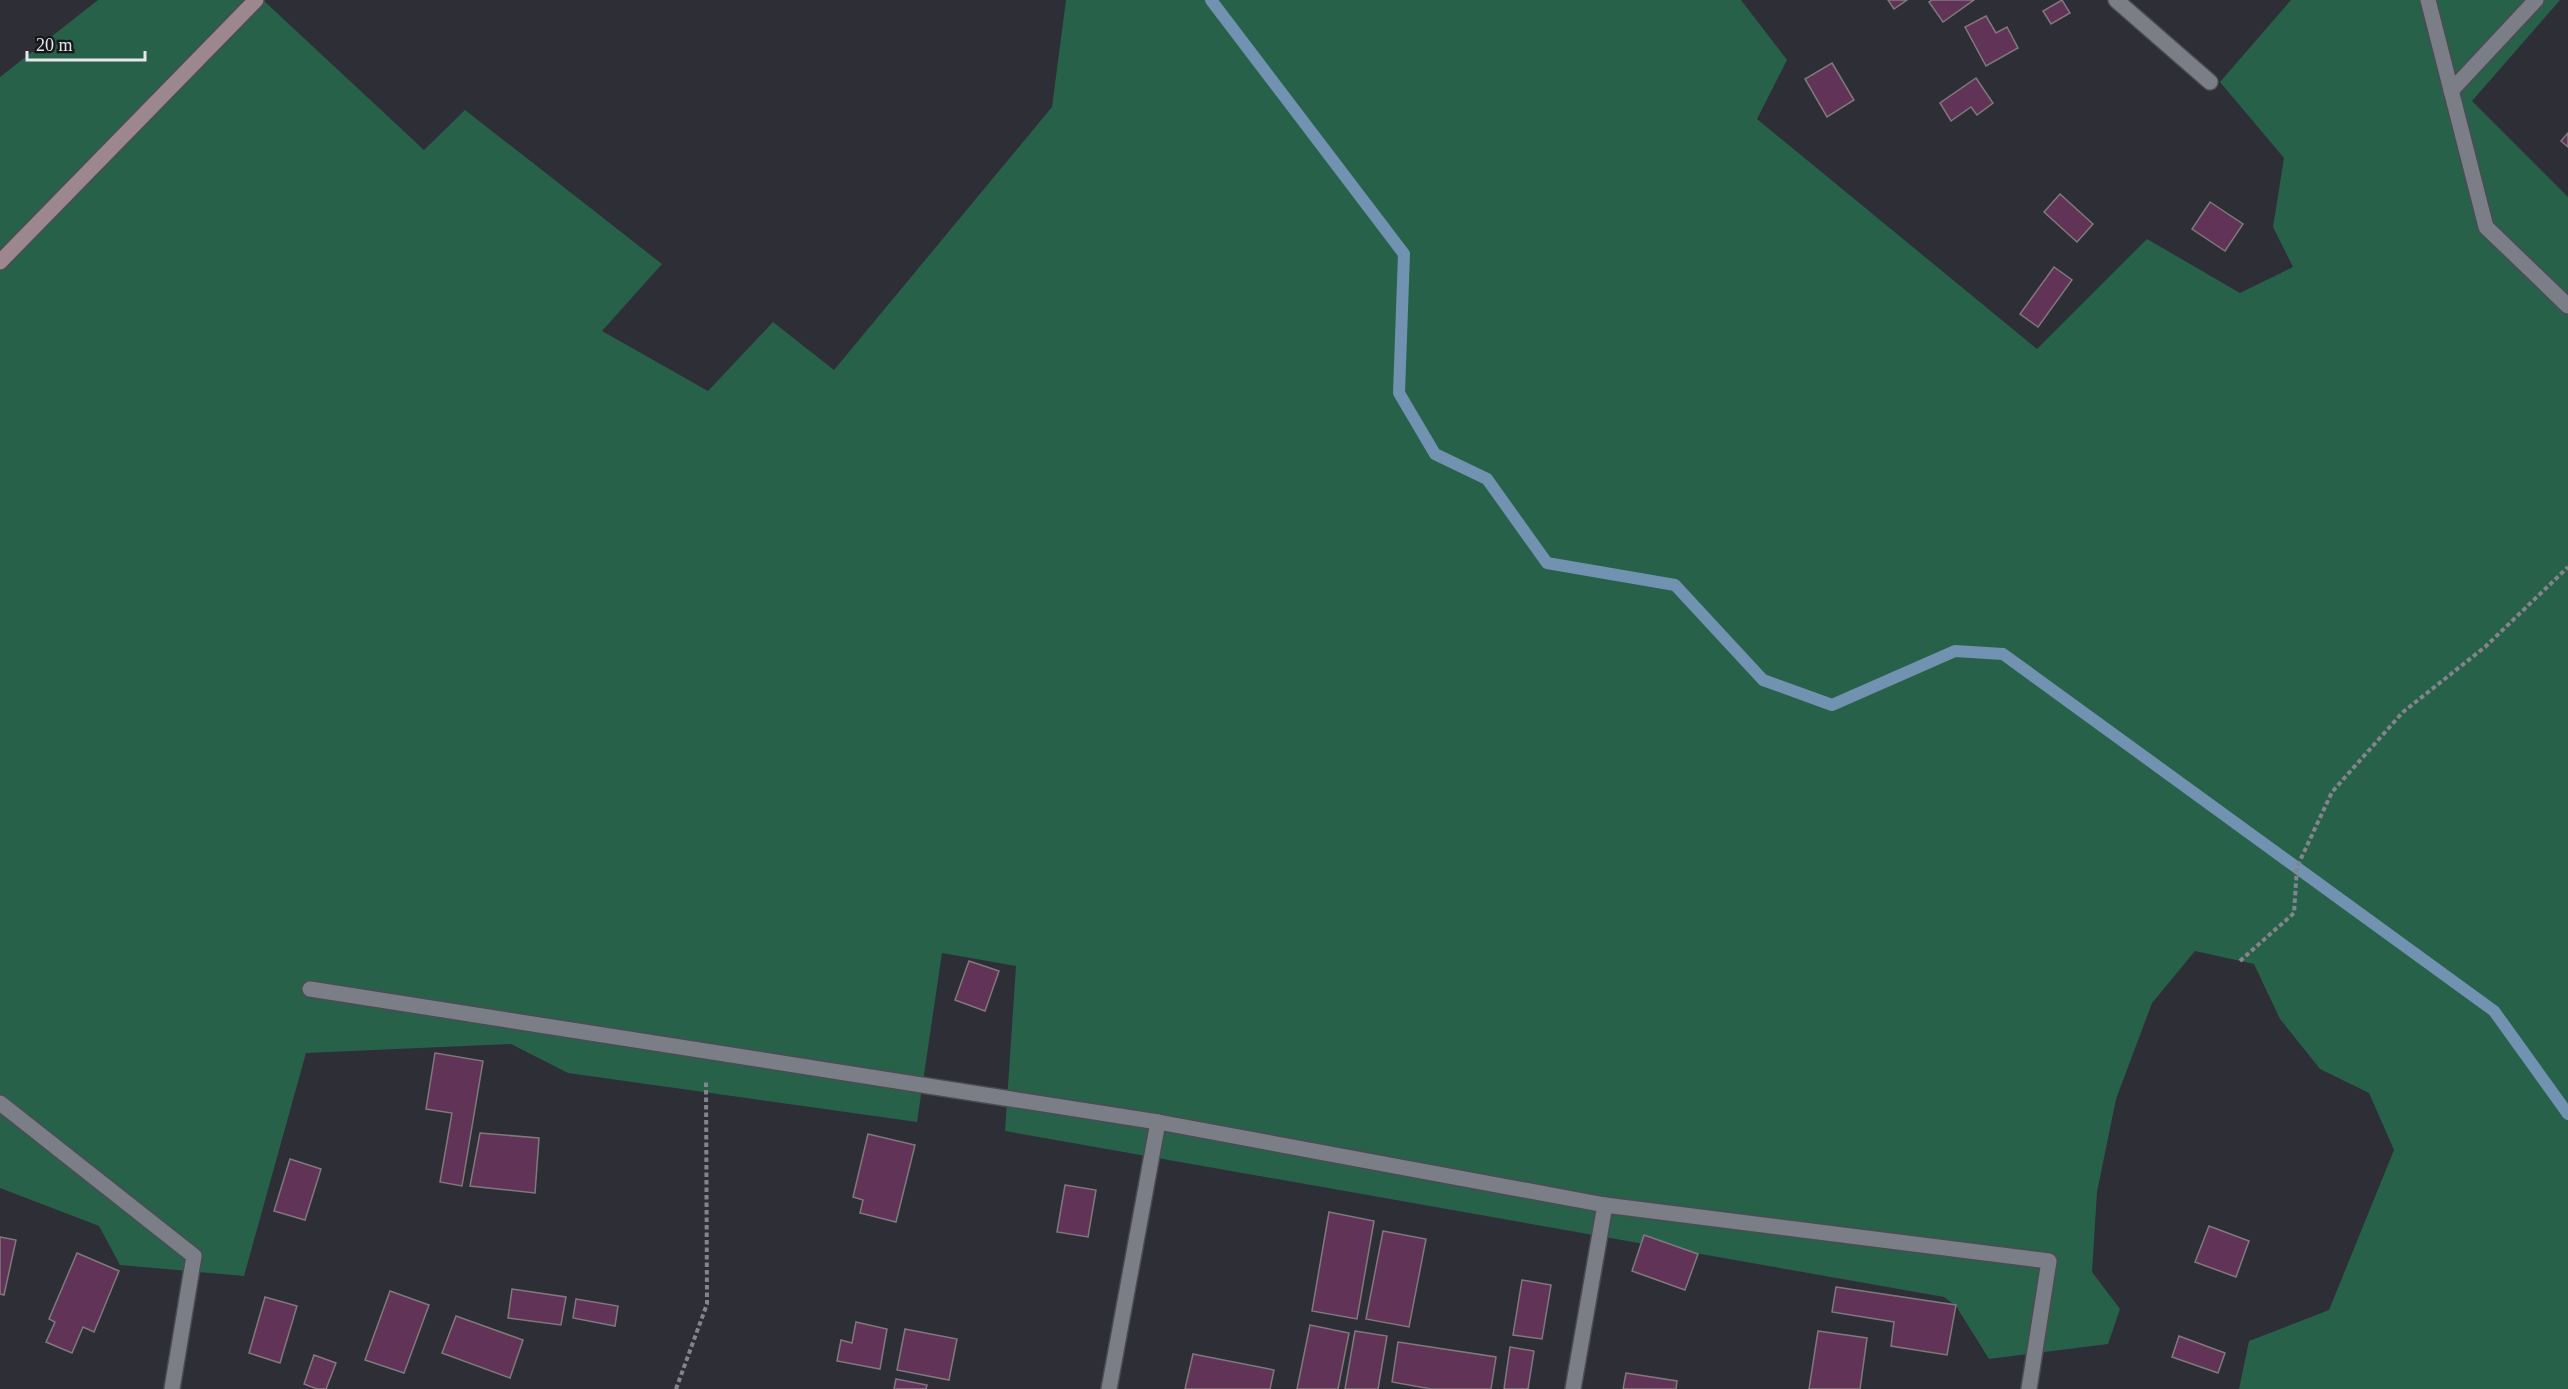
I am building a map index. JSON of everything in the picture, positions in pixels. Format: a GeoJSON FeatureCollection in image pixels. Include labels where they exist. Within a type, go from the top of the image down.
{"type":"FeatureCollection","features":[{"type":"Feature","properties":{"kind":"main road"},"geometry":{"type":"LineString","coordinates":[[0,262],[256,0]]}},
{"type":"Feature","properties":{"kind":"street"},"geometry":{"type":"LineString","coordinates":[[2116,0],[2210,82]]}},
{"type":"Feature","properties":{"kind":"street"},"geometry":{"type":"LineString","coordinates":[[2428,0],[2486,227],[2568,306]]}},
{"type":"Feature","properties":{"kind":"street"},"geometry":{"type":"LineString","coordinates":[[2451,91],[2536,0]]}},
{"type":"Feature","properties":{"kind":"street"},"geometry":{"type":"LineString","coordinates":[[310,989],[1158,1122],[1605,1205],[2049,1261],[2029,1389]]}},
{"type":"Feature","properties":{"kind":"street"},"geometry":{"type":"LineString","coordinates":[[0,1103],[194,1256],[172,1389]]}},
{"type":"Feature","properties":{"kind":"street"},"geometry":{"type":"LineString","coordinates":[[1109,1389],[1158,1122]]}},
{"type":"Feature","properties":{"kind":"street"},"geometry":{"type":"LineString","coordinates":[[1573,1389],[1605,1205]]}},
{"type":"Feature","properties":{"kind":"path"},"geometry":{"type":"LineString","coordinates":[[2240,961],[2294,913],[2297,867],[2332,792],[2403,712],[2485,647],[2568,567]]}},
{"type":"Feature","properties":{"kind":"path"},"geometry":{"type":"LineString","coordinates":[[676,1389],[706,1304],[706,1051]]}},
{"type":"Feature","properties":{"kind":"green space"},"geometry":{"type":"Polygon","coordinates":[[[98,0],[263,0],[424,150],[465,110],[662,264],[602,331],[708,391],[773,322],[834,370],[1052,107],[1066,0],[1741,0],[1787,60],[1757,119],[2037,349],[2147,239],[2240,293],[2293,267],[2273,227],[2284,158],[2220,82],[2291,0],[2560,0],[2472,101],[2568,197],[2568,1389],[2239,1389],[2249,1341],[2329,1310],[2394,1150],[2369,1093],[2320,1069],[2280,1019],[2254,964],[2195,951],[2152,1003],[2116,1099],[2097,1192],[2092,1272],[2120,1309],[2108,1344],[1989,1359],[1956,1306],[1944,1297],[1005,1131],[1016,966],[942,953],[917,1122],[568,1073],[511,1044],[306,1053],[244,1276],[120,1265],[99,1226],[0,1188],[0,77],[98,0]]]}},
{"type":"Feature","properties":{"kind":"building"},"geometry":{"type":"Polygon","coordinates":[[[1888,0],[1907,0],[1894,9],[1888,0]]]}},
{"type":"Feature","properties":{"kind":"building"},"geometry":{"type":"Polygon","coordinates":[[[1932,0],[1974,0],[1943,22],[1929,2],[1932,0]]]}},
{"type":"Feature","properties":{"kind":"building"},"geometry":{"type":"Polygon","coordinates":[[[2062,0],[2070,13],[2051,24],[2043,11],[2062,0]]]}},
{"type":"Feature","properties":{"kind":"building"},"geometry":{"type":"Polygon","coordinates":[[[1986,16],[1996,33],[2007,27],[2018,48],[1986,66],[1965,27],[1986,16]]]}},
{"type":"Feature","properties":{"kind":"building"},"geometry":{"type":"Polygon","coordinates":[[[1832,63],[1854,100],[1827,117],[1805,79],[1832,63]]]}},
{"type":"Feature","properties":{"kind":"building"},"geometry":{"type":"Polygon","coordinates":[[[1976,78],[1993,103],[1977,115],[1971,107],[1951,121],[1940,103],[1976,78]]]}},
{"type":"Feature","properties":{"kind":"building"},"geometry":{"type":"Polygon","coordinates":[[[2568,133],[2568,147],[2561,141],[2568,133]]]}},
{"type":"Feature","properties":{"kind":"building"},"geometry":{"type":"Polygon","coordinates":[[[2060,194],[2093,224],[2077,242],[2044,212],[2060,194]]]}},
{"type":"Feature","properties":{"kind":"building"},"geometry":{"type":"Polygon","coordinates":[[[2210,202],[2243,224],[2225,251],[2192,229],[2210,202]]]}},
{"type":"Feature","properties":{"kind":"building"},"geometry":{"type":"Polygon","coordinates":[[[2054,267],[2072,280],[2038,327],[2020,314],[2054,267]]]}},
{"type":"Feature","properties":{"kind":"building"},"geometry":{"type":"Polygon","coordinates":[[[969,961],[999,971],[985,1011],[955,1000],[969,961]]]}},
{"type":"Feature","properties":{"kind":"building"},"geometry":{"type":"Polygon","coordinates":[[[435,1053],[483,1061],[462,1186],[440,1182],[452,1113],[426,1109],[435,1053]]]}},
{"type":"Feature","properties":{"kind":"building"},"geometry":{"type":"Polygon","coordinates":[[[480,1133],[539,1138],[535,1193],[470,1186],[480,1133]]]}},
{"type":"Feature","properties":{"kind":"building"},"geometry":{"type":"Polygon","coordinates":[[[868,1134],[915,1145],[896,1222],[860,1213],[863,1200],[853,1197],[868,1134]]]}},
{"type":"Feature","properties":{"kind":"building"},"geometry":{"type":"Polygon","coordinates":[[[290,1159],[321,1169],[305,1220],[274,1211],[290,1159]]]}},
{"type":"Feature","properties":{"kind":"building"},"geometry":{"type":"Polygon","coordinates":[[[1065,1185],[1096,1190],[1088,1237],[1057,1232],[1065,1185]]]}},
{"type":"Feature","properties":{"kind":"building"},"geometry":{"type":"Polygon","coordinates":[[[1329,1212],[1374,1221],[1357,1319],[1312,1311],[1329,1212]]]}},
{"type":"Feature","properties":{"kind":"building"},"geometry":{"type":"Polygon","coordinates":[[[2209,1226],[2249,1241],[2236,1277],[2195,1262],[2209,1226]]]}},
{"type":"Feature","properties":{"kind":"building"},"geometry":{"type":"Polygon","coordinates":[[[1383,1231],[1426,1239],[1409,1327],[1366,1319],[1383,1231]]]}},
{"type":"Feature","properties":{"kind":"building"},"geometry":{"type":"Polygon","coordinates":[[[1644,1235],[1698,1254],[1685,1290],[1632,1271],[1644,1235]]]}},
{"type":"Feature","properties":{"kind":"building"},"geometry":{"type":"Polygon","coordinates":[[[0,1237],[16,1240],[4,1295],[0,1294],[0,1237]]]}},
{"type":"Feature","properties":{"kind":"building"},"geometry":{"type":"Polygon","coordinates":[[[77,1253],[119,1271],[94,1332],[83,1327],[72,1353],[46,1342],[55,1322],[49,1319],[77,1253]]]}},
{"type":"Feature","properties":{"kind":"building"},"geometry":{"type":"Polygon","coordinates":[[[1522,1280],[1551,1285],[1542,1339],[1513,1335],[1522,1280]]]}},
{"type":"Feature","properties":{"kind":"building"},"geometry":{"type":"Polygon","coordinates":[[[1836,1287],[1956,1305],[1947,1355],[1891,1346],[1894,1322],[1832,1312],[1836,1287]]]}},
{"type":"Feature","properties":{"kind":"building"},"geometry":{"type":"Polygon","coordinates":[[[512,1289],[566,1297],[561,1325],[508,1318],[512,1289]]]}},
{"type":"Feature","properties":{"kind":"building"},"geometry":{"type":"Polygon","coordinates":[[[390,1291],[429,1305],[404,1373],[365,1360],[390,1291]]]}},
{"type":"Feature","properties":{"kind":"building"},"geometry":{"type":"Polygon","coordinates":[[[265,1297],[297,1306],[280,1363],[249,1353],[265,1297]]]}},
{"type":"Feature","properties":{"kind":"building"},"geometry":{"type":"Polygon","coordinates":[[[576,1299],[618,1306],[615,1326],[573,1318],[576,1299]]]}},
{"type":"Feature","properties":{"kind":"building"},"geometry":{"type":"Polygon","coordinates":[[[456,1316],[523,1340],[510,1378],[442,1353],[456,1316]]]}},
{"type":"Feature","properties":{"kind":"building"},"geometry":{"type":"Polygon","coordinates":[[[856,1322],[887,1329],[880,1369],[837,1361],[841,1340],[852,1343],[856,1322]]]}},
{"type":"Feature","properties":{"kind":"building"},"geometry":{"type":"Polygon","coordinates":[[[1310,1325],[1349,1333],[1338,1389],[1297,1389],[1310,1325]]]}},
{"type":"Feature","properties":{"kind":"building"},"geometry":{"type":"Polygon","coordinates":[[[905,1329],[957,1339],[949,1380],[897,1370],[905,1329]]]}},
{"type":"Feature","properties":{"kind":"building"},"geometry":{"type":"Polygon","coordinates":[[[1355,1331],[1387,1336],[1378,1389],[1345,1389],[1355,1331]]]}},
{"type":"Feature","properties":{"kind":"building"},"geometry":{"type":"Polygon","coordinates":[[[1818,1331],[1867,1338],[1860,1389],[1809,1389],[1818,1331]]]}},
{"type":"Feature","properties":{"kind":"building"},"geometry":{"type":"Polygon","coordinates":[[[2179,1336],[2225,1353],[2218,1373],[2172,1357],[2179,1336]]]}},
{"type":"Feature","properties":{"kind":"building"},"geometry":{"type":"Polygon","coordinates":[[[1398,1342],[1496,1357],[1491,1389],[1431,1389],[1392,1382],[1398,1342]]]}},
{"type":"Feature","properties":{"kind":"building"},"geometry":{"type":"Polygon","coordinates":[[[1510,1347],[1534,1351],[1528,1389],[1504,1389],[1510,1347]]]}},
{"type":"Feature","properties":{"kind":"building"},"geometry":{"type":"Polygon","coordinates":[[[1193,1354],[1274,1370],[1270,1389],[1185,1389],[1193,1354]]]}},
{"type":"Feature","properties":{"kind":"building"},"geometry":{"type":"Polygon","coordinates":[[[314,1355],[336,1363],[326,1389],[317,1389],[304,1384],[314,1355]]]}},
{"type":"Feature","properties":{"kind":"building"},"geometry":{"type":"Polygon","coordinates":[[[1626,1373],[1677,1381],[1676,1389],[1623,1389],[1626,1373]]]}},
{"type":"Feature","properties":{"kind":"building"},"geometry":{"type":"Polygon","coordinates":[[[896,1379],[927,1385],[926,1389],[894,1389],[896,1379]]]}},
{"type":"Feature","properties":{"kind":"waterway"},"geometry":{"type":"LineString","coordinates":[[1211,0],[1404,254],[1399,393],[1435,454],[1487,479],[1547,563],[1675,585],[1763,680],[1832,705],[1955,651],[2003,654],[2494,1011],[2568,1114]]}}]}
